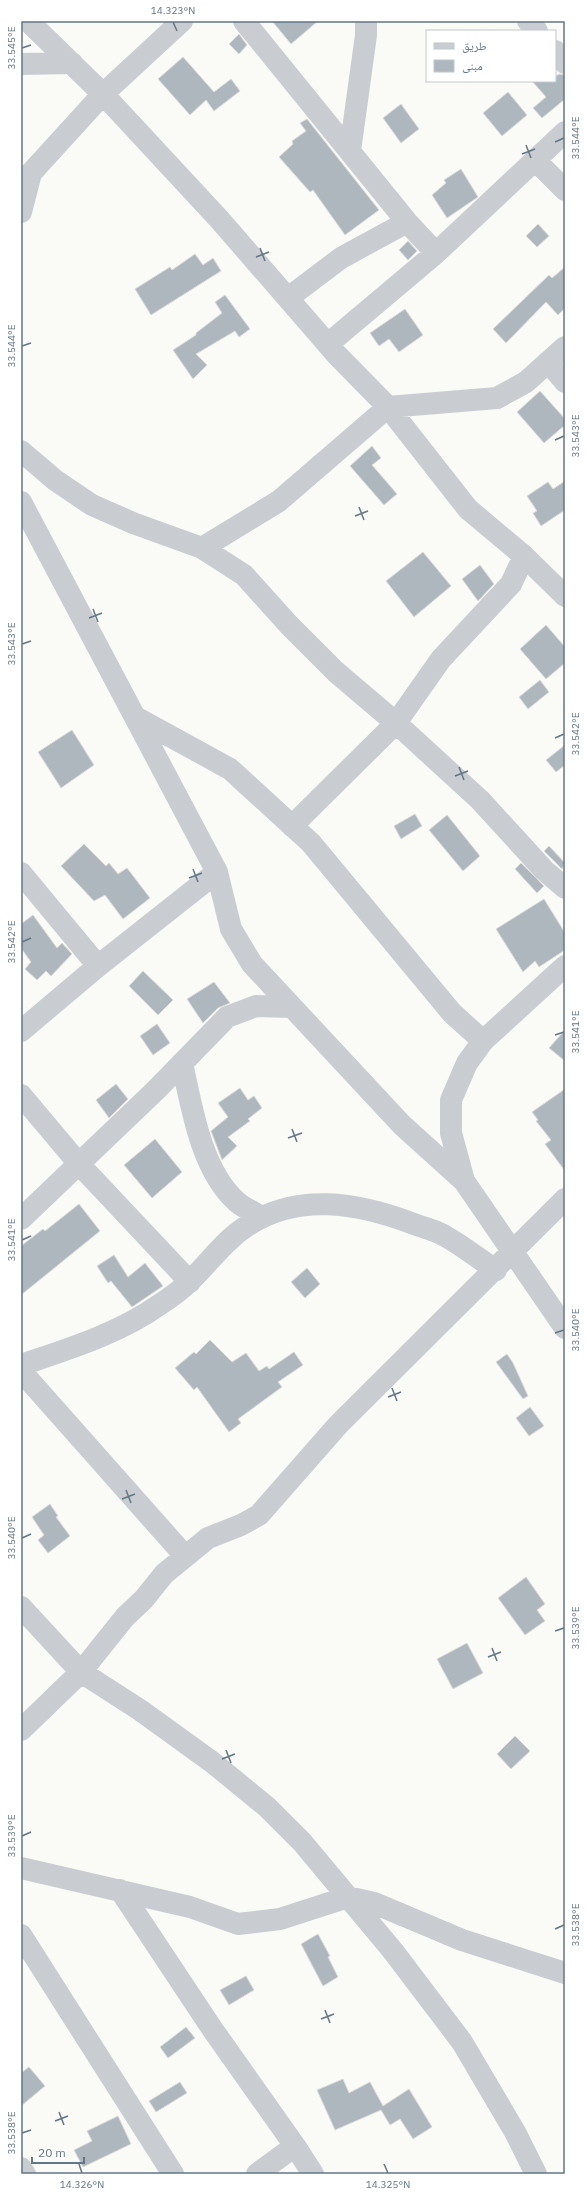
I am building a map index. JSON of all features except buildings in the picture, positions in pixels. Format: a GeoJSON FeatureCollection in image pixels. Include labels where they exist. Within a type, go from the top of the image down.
{"type":"FeatureCollection","features":[{"type":"Feature","properties":{"kind":"street"},"geometry":{"type":"LineString","coordinates":[[28,21],[103,94],[219,219],[328,344],[388,407],[468,509],[524,556],[565,596]]}},
{"type":"Feature","properties":{"kind":"street"},"geometry":{"type":"LineString","coordinates":[[21,212],[31,173],[103,94],[182,21]]}},
{"type":"Feature","properties":{"kind":"street"},"geometry":{"type":"LineString","coordinates":[[244,21],[407,222],[436,253]]}},
{"type":"Feature","properties":{"kind":"street"},"geometry":{"type":"LineString","coordinates":[[350,151],[366,34],[366,21]]}},
{"type":"Feature","properties":{"kind":"street"},"geometry":{"type":"LineString","coordinates":[[528,21],[536,30]]}},
{"type":"Feature","properties":{"kind":"street"},"geometry":{"type":"LineString","coordinates":[[556,52],[565,63]]}},
{"type":"Feature","properties":{"kind":"street"},"geometry":{"type":"LineString","coordinates":[[21,64],[72,63]]}},
{"type":"Feature","properties":{"kind":"street"},"geometry":{"type":"LineString","coordinates":[[328,344],[436,253],[565,132]]}},
{"type":"Feature","properties":{"kind":"street"},"geometry":{"type":"LineString","coordinates":[[535,160],[565,190]]}},
{"type":"Feature","properties":{"kind":"street"},"geometry":{"type":"LineString","coordinates":[[288,298],[341,258],[407,222]]}},
{"type":"Feature","properties":{"kind":"street"},"geometry":{"type":"LineString","coordinates":[[202,548],[279,501],[388,407],[496,398],[526,382],[565,347]]}},
{"type":"Feature","properties":{"kind":"street"},"geometry":{"type":"LineString","coordinates":[[548,362],[565,382]]}},
{"type":"Feature","properties":{"kind":"street"},"geometry":{"type":"LineString","coordinates":[[21,451],[55,480],[92,505],[133,524],[202,548],[244,575],[289,625],[336,672],[396,723],[480,800],[544,870],[565,888]]}},
{"type":"Feature","properties":{"kind":"street"},"geometry":{"type":"LineString","coordinates":[[24,517],[135,717],[217,872],[231,929],[252,964],[402,1126],[464,1181],[512,1254],[565,1328]]}},
{"type":"Feature","properties":{"kind":"street"},"geometry":{"type":"LineString","coordinates":[[292,826],[396,723],[441,659],[511,584],[524,556]]}},
{"type":"Feature","properties":{"kind":"street"},"geometry":{"type":"LineString","coordinates":[[135,717],[230,769],[311,843],[452,1013],[483,1041]]}},
{"type":"Feature","properties":{"kind":"street"},"geometry":{"type":"LineString","coordinates":[[21,1031],[98,966],[217,872]]}},
{"type":"Feature","properties":{"kind":"street"},"geometry":{"type":"LineString","coordinates":[[21,873],[98,966]]}},
{"type":"Feature","properties":{"kind":"street"},"geometry":{"type":"LineString","coordinates":[[464,1181],[451,1133],[452,1100],[467,1063],[483,1041],[565,966]]}},
{"type":"Feature","properties":{"kind":"street"},"geometry":{"type":"LineString","coordinates":[[21,1219],[182,1063],[227,1017],[256,1006],[291,1007]]}},
{"type":"Feature","properties":{"kind":"street"},"geometry":{"type":"LineString","coordinates":[[182,1063],[198,1131],[212,1168],[238,1202],[261,1217]]}},
{"type":"Feature","properties":{"kind":"street"},"geometry":{"type":"LineString","coordinates":[[21,1095],[79,1164],[190,1282]]}},
{"type":"Feature","properties":{"kind":"street"},"geometry":{"type":"LineString","coordinates":[[21,1730],[81,1672],[125,1617],[144,1599],[164,1574],[208,1538],[259,1515],[338,1425],[496,1270],[565,1199]]}},
{"type":"Feature","properties":{"kind":"street"},"geometry":{"type":"LineString","coordinates":[[21,1365],[89,1342],[131,1322],[158,1306],[190,1282],[224,1245],[243,1228],[261,1217],[296,1205],[342,1204],[399,1218],[445,1235],[496,1270]]}},
{"type":"Feature","properties":{"kind":"street"},"geometry":{"type":"LineString","coordinates":[[21,1371],[185,1556]]}},
{"type":"Feature","properties":{"kind":"street"},"geometry":{"type":"LineString","coordinates":[[21,1607],[81,1672],[140,1710],[212,1762],[267,1807],[302,1842],[393,1951],[462,2042],[515,2132],[536,2174]]}},
{"type":"Feature","properties":{"kind":"street"},"geometry":{"type":"LineString","coordinates":[[21,1868],[190,1907],[238,1924],[280,1919],[348,1897],[374,1903],[462,1940],[565,1972]]}},
{"type":"Feature","properties":{"kind":"street"},"geometry":{"type":"LineString","coordinates":[[120,1890],[213,2030],[295,2146],[312,2174]]}},
{"type":"Feature","properties":{"kind":"street"},"geometry":{"type":"LineString","coordinates":[[21,1935],[173,2174]]}},
{"type":"Feature","properties":{"kind":"street"},"geometry":{"type":"LineString","coordinates":[[257,2174],[295,2146]]}}]}
